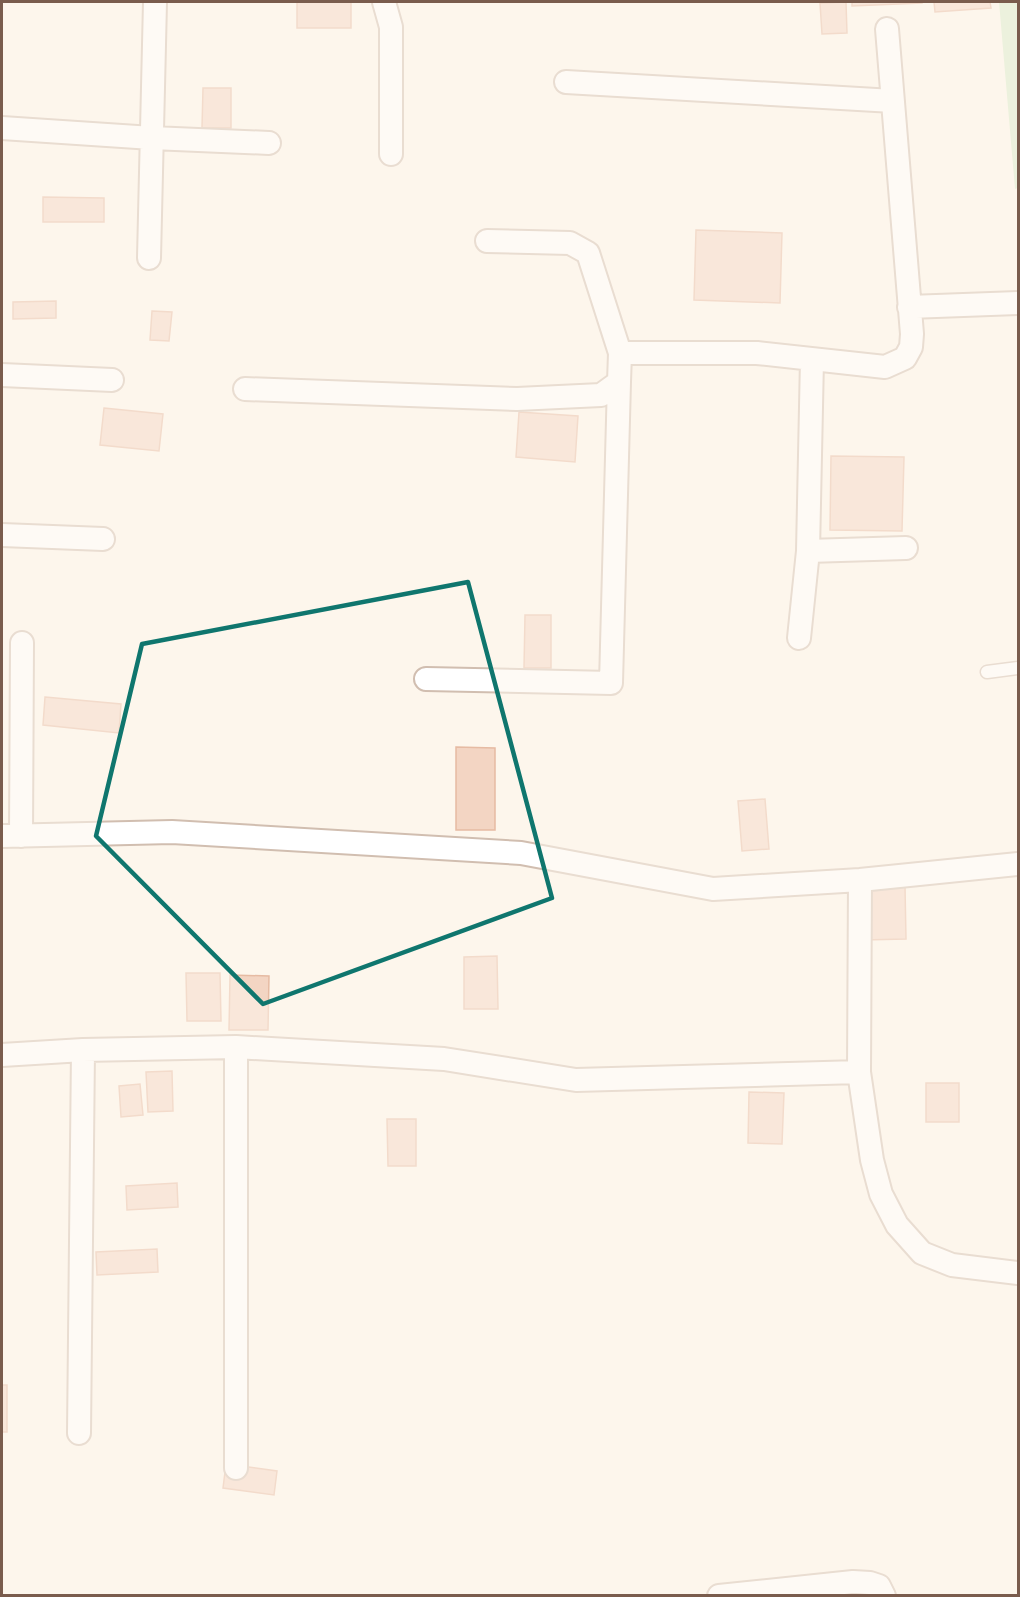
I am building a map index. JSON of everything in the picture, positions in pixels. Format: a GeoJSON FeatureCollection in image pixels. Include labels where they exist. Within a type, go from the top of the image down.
{"type":"FeatureCollection","features":[{"type":"Feature","properties":{"kind":"street"},"geometry":{"type":"LineString","coordinates":[[149,258],[155,2]]}},
{"type":"Feature","properties":{"kind":"street"},"geometry":{"type":"LineString","coordinates":[[384,2],[391,27],[391,154]]}},
{"type":"Feature","properties":{"kind":"street"},"geometry":{"type":"LineString","coordinates":[[620,353],[757,353],[885,367],[905,358],[911,347],[912,334],[887,29]]}},
{"type":"Feature","properties":{"kind":"street"},"geometry":{"type":"LineString","coordinates":[[567,82],[893,101]]}},
{"type":"Feature","properties":{"kind":"street"},"geometry":{"type":"LineString","coordinates":[[2,128],[269,143]]}},
{"type":"Feature","properties":{"kind":"street"},"geometry":{"type":"LineString","coordinates":[[426,679],[611,683],[620,353],[588,253],[570,243],[487,241]]}},
{"type":"Feature","properties":{"kind":"street"},"geometry":{"type":"LineString","coordinates":[[909,307],[1018,303]]}},
{"type":"Feature","properties":{"kind":"street"},"geometry":{"type":"LineString","coordinates":[[799,638],[808,551],[812,359]]}},
{"type":"Feature","properties":{"kind":"street"},"geometry":{"type":"LineString","coordinates":[[2,375],[112,380]]}},
{"type":"Feature","properties":{"kind":"street"},"geometry":{"type":"LineString","coordinates":[[245,389],[517,399],[601,395],[620,382]]}},
{"type":"Feature","properties":{"kind":"street"},"geometry":{"type":"LineString","coordinates":[[2,535],[103,539]]}},
{"type":"Feature","properties":{"kind":"street"},"geometry":{"type":"LineString","coordinates":[[808,551],[906,548]]}},
{"type":"Feature","properties":{"kind":"street"},"geometry":{"type":"LineString","coordinates":[[22,643],[11,836],[172,832],[521,853],[713,889],[860,880],[1018,864]]}},
{"type":"Feature","properties":{"kind":"street"},"geometry":{"type":"LineString","coordinates":[[860,880],[859,1072],[872,1160],[881,1194],[897,1225],[922,1253],[952,1265],[1018,1273]]}},
{"type":"Feature","properties":{"kind":"street"},"geometry":{"type":"LineString","coordinates":[[2,1055],[83,1050],[236,1047],[444,1059],[576,1080],[859,1072]]}},
{"type":"Feature","properties":{"kind":"street"},"geometry":{"type":"LineString","coordinates":[[236,1047],[236,1468]]}},
{"type":"Feature","properties":{"kind":"street"},"geometry":{"type":"LineString","coordinates":[[79,1432],[83,1050]]}},
{"type":"Feature","properties":{"kind":"street"},"geometry":{"type":"LineString","coordinates":[[719,1596],[853,1582],[879,1586],[884,1596]]}},
{"type":"Feature","properties":{"kind":"lane"},"geometry":{"type":"LineString","coordinates":[[987,672],[1018,668]]}},
{"type":"Feature","properties":{"kind":"highlighted area"},"geometry":{"type":"Polygon","coordinates":[[[468,582],[552,898],[263,1004],[96,836],[142,644],[468,582]]]}},
{"type":"Feature","properties":{"kind":"green space"},"geometry":{"type":"Polygon","coordinates":[[[999,2],[1018,2],[1018,188],[1015,189],[999,2]]]}},
{"type":"Feature","properties":{"kind":"building"},"geometry":{"type":"Polygon","coordinates":[[[297,2],[351,2],[351,28],[297,28],[297,2]]]}},
{"type":"Feature","properties":{"kind":"building"},"geometry":{"type":"Polygon","coordinates":[[[846,2],[847,33],[822,34],[820,3],[846,2]]]}},
{"type":"Feature","properties":{"kind":"building"},"geometry":{"type":"Polygon","coordinates":[[[852,2],[922,2],[922,3],[852,6],[852,2]]]}},
{"type":"Feature","properties":{"kind":"building"},"geometry":{"type":"Polygon","coordinates":[[[934,2],[990,2],[991,8],[935,12],[934,2]]]}},
{"type":"Feature","properties":{"kind":"building"},"geometry":{"type":"Polygon","coordinates":[[[203,88],[231,88],[231,128],[202,128],[203,88]]]}},
{"type":"Feature","properties":{"kind":"building"},"geometry":{"type":"Polygon","coordinates":[[[43,197],[104,198],[104,222],[43,222],[43,197]]]}},
{"type":"Feature","properties":{"kind":"building"},"geometry":{"type":"Polygon","coordinates":[[[696,230],[782,233],[780,303],[694,300],[696,230]]]}},
{"type":"Feature","properties":{"kind":"building"},"geometry":{"type":"Polygon","coordinates":[[[56,301],[56,318],[13,319],[13,302],[56,301]]]}},
{"type":"Feature","properties":{"kind":"building"},"geometry":{"type":"Polygon","coordinates":[[[152,311],[172,312],[169,341],[150,340],[152,311]]]}},
{"type":"Feature","properties":{"kind":"building"},"geometry":{"type":"Polygon","coordinates":[[[104,408],[163,414],[159,451],[100,445],[104,408]]]}},
{"type":"Feature","properties":{"kind":"building"},"geometry":{"type":"Polygon","coordinates":[[[519,412],[578,416],[575,462],[516,457],[519,412]]]}},
{"type":"Feature","properties":{"kind":"building"},"geometry":{"type":"Polygon","coordinates":[[[831,456],[904,457],[902,531],[830,530],[831,456]]]}},
{"type":"Feature","properties":{"kind":"building"},"geometry":{"type":"Polygon","coordinates":[[[525,615],[551,615],[551,668],[524,668],[525,615]]]}},
{"type":"Feature","properties":{"kind":"building"},"geometry":{"type":"Polygon","coordinates":[[[45,697],[121,704],[119,733],[43,725],[45,697]]]}},
{"type":"Feature","properties":{"kind":"building"},"geometry":{"type":"Polygon","coordinates":[[[456,747],[495,748],[495,830],[456,830],[456,747]]]}},
{"type":"Feature","properties":{"kind":"building"},"geometry":{"type":"Polygon","coordinates":[[[765,799],[769,849],[742,851],[738,801],[765,799]]]}},
{"type":"Feature","properties":{"kind":"building"},"geometry":{"type":"Polygon","coordinates":[[[905,886],[906,939],[863,940],[862,887],[905,886]]]}},
{"type":"Feature","properties":{"kind":"building"},"geometry":{"type":"Polygon","coordinates":[[[497,956],[498,1009],[464,1009],[464,957],[497,956]]]}},
{"type":"Feature","properties":{"kind":"building"},"geometry":{"type":"Polygon","coordinates":[[[186,973],[220,973],[221,1021],[187,1021],[186,973]]]}},
{"type":"Feature","properties":{"kind":"building"},"geometry":{"type":"Polygon","coordinates":[[[230,975],[269,976],[268,1030],[229,1030],[230,975]]]}},
{"type":"Feature","properties":{"kind":"building"},"geometry":{"type":"Polygon","coordinates":[[[172,1071],[173,1111],[148,1112],[146,1072],[172,1071]]]}},
{"type":"Feature","properties":{"kind":"building"},"geometry":{"type":"Polygon","coordinates":[[[926,1083],[959,1083],[959,1122],[926,1122],[926,1083]]]}},
{"type":"Feature","properties":{"kind":"building"},"geometry":{"type":"Polygon","coordinates":[[[140,1084],[143,1115],[121,1117],[119,1086],[140,1084]]]}},
{"type":"Feature","properties":{"kind":"building"},"geometry":{"type":"Polygon","coordinates":[[[749,1092],[784,1093],[782,1144],[748,1143],[749,1092]]]}},
{"type":"Feature","properties":{"kind":"building"},"geometry":{"type":"Polygon","coordinates":[[[387,1119],[416,1119],[416,1166],[388,1166],[387,1119]]]}},
{"type":"Feature","properties":{"kind":"building"},"geometry":{"type":"Polygon","coordinates":[[[177,1183],[178,1207],[127,1210],[126,1186],[177,1183]]]}},
{"type":"Feature","properties":{"kind":"building"},"geometry":{"type":"Polygon","coordinates":[[[157,1249],[158,1272],[97,1275],[96,1252],[157,1249]]]}},
{"type":"Feature","properties":{"kind":"building"},"geometry":{"type":"Polygon","coordinates":[[[2,1385],[7,1385],[7,1432],[2,1432],[2,1385]]]}},
{"type":"Feature","properties":{"kind":"building"},"geometry":{"type":"Polygon","coordinates":[[[226,1464],[277,1471],[274,1495],[223,1488],[226,1464]]]}}]}
